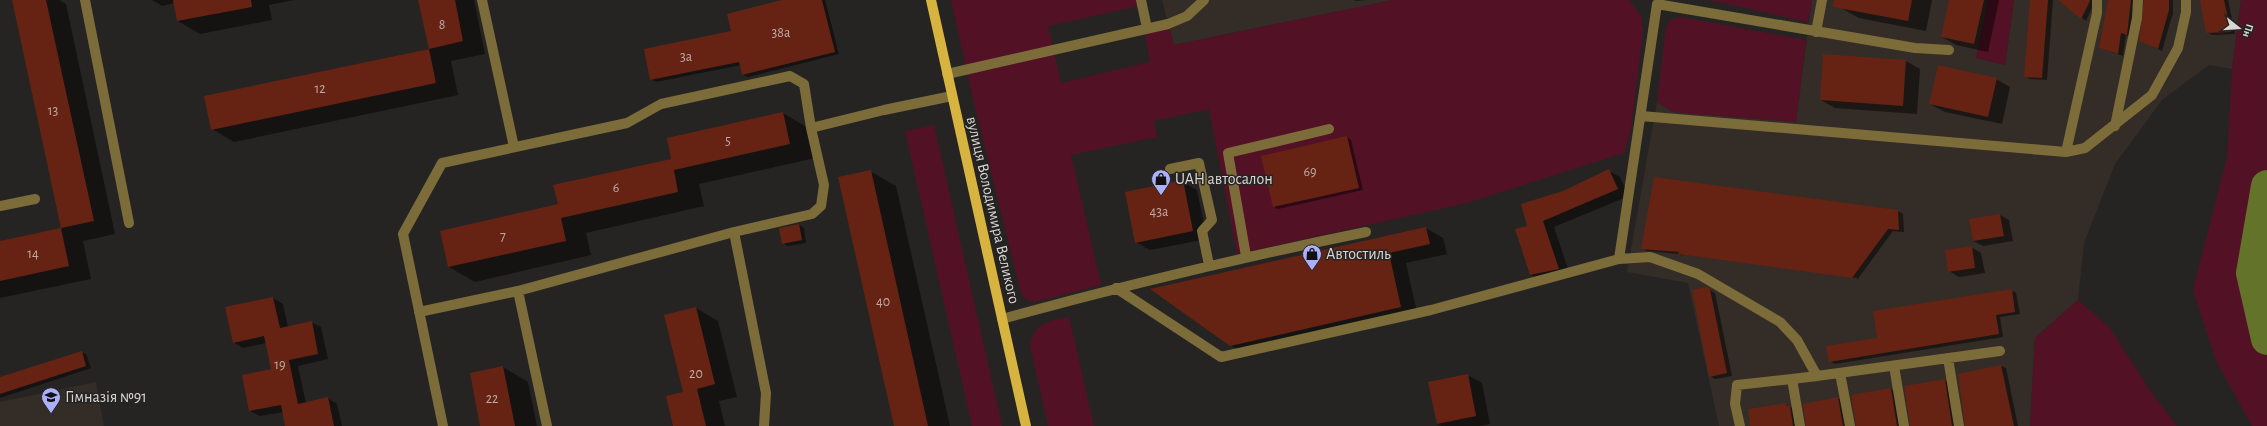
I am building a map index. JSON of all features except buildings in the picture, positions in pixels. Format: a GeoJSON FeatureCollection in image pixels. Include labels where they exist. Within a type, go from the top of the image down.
{"type":"FeatureCollection","features":[{"type":"Feature","properties":{"kind":"main road","name":"вулиця Володимира Великого"},"geometry":{"type":"LineString","coordinates":[[931,0],[1026,426]]}},
{"type":"Feature","properties":{"kind":"lane"},"geometry":{"type":"LineString","coordinates":[[85,0],[129,223]]}},
{"type":"Feature","properties":{"kind":"lane"},"geometry":{"type":"LineString","coordinates":[[482,0],[514,147]]}},
{"type":"Feature","properties":{"kind":"lane"},"geometry":{"type":"LineString","coordinates":[[1141,0],[1148,28]]}},
{"type":"Feature","properties":{"kind":"lane"},"geometry":{"type":"LineString","coordinates":[[947,74],[1168,24],[1187,16],[1204,0]]}},
{"type":"Feature","properties":{"kind":"lane"},"geometry":{"type":"LineString","coordinates":[[1816,32],[1822,0]]}},
{"type":"Feature","properties":{"kind":"lane"},"geometry":{"type":"LineString","coordinates":[[2066,152],[2097,13],[2097,0]]}},
{"type":"Feature","properties":{"kind":"lane"},"geometry":{"type":"LineString","coordinates":[[2115,126],[2137,18],[2138,0]]}},
{"type":"Feature","properties":{"kind":"lane"},"geometry":{"type":"LineString","coordinates":[[1641,116],[2066,152],[2085,148],[2115,126],[2152,95],[2178,48],[2186,12],[2186,0]]}},
{"type":"Feature","properties":{"kind":"lane"},"geometry":{"type":"LineString","coordinates":[[1619,260],[1641,116],[1654,2],[1816,32],[1915,48],[1949,50]]}},
{"type":"Feature","properties":{"kind":"lane"},"geometry":{"type":"LineString","coordinates":[[419,312],[518,291],[734,232],[812,214],[821,206],[824,185],[811,128],[804,84],[790,76],[661,104],[627,123],[442,163],[403,234],[419,312],[443,426]]}},
{"type":"Feature","properties":{"kind":"lane"},"geometry":{"type":"LineString","coordinates":[[811,128],[884,110],[952,96]]}},
{"type":"Feature","properties":{"kind":"lane"},"geometry":{"type":"LineString","coordinates":[[1246,256],[1228,153],[1329,129]]}},
{"type":"Feature","properties":{"kind":"lane"},"geometry":{"type":"LineString","coordinates":[[1170,169],[1199,163],[1212,220],[1202,231],[1209,265]]}},
{"type":"Feature","properties":{"kind":"lane"},"geometry":{"type":"LineString","coordinates":[[0,206],[35,200]]}},
{"type":"Feature","properties":{"kind":"lane"},"geometry":{"type":"LineString","coordinates":[[734,232],[766,393],[764,426]]}},
{"type":"Feature","properties":{"kind":"lane"},"geometry":{"type":"LineString","coordinates":[[1002,319],[1116,288],[1246,256],[1366,232]]}},
{"type":"Feature","properties":{"kind":"lane"},"geometry":{"type":"LineString","coordinates":[[1116,288],[1221,357],[1431,310],[1619,260],[1650,257],[1698,274],[1780,322],[1797,340],[1817,376]]}},
{"type":"Feature","properties":{"kind":"lane"},"geometry":{"type":"LineString","coordinates":[[518,291],[546,426]]}},
{"type":"Feature","properties":{"kind":"lane"},"geometry":{"type":"LineString","coordinates":[[1740,426],[1736,404],[1737,385],[1817,376],[2000,351]]}},
{"type":"Feature","properties":{"kind":"lane"},"geometry":{"type":"LineString","coordinates":[[1948,358],[1959,426]]}},
{"type":"Feature","properties":{"kind":"lane"},"geometry":{"type":"LineString","coordinates":[[1894,366],[1904,426]]}},
{"type":"Feature","properties":{"kind":"lane"},"geometry":{"type":"LineString","coordinates":[[1840,373],[1850,426]]}},
{"type":"Feature","properties":{"kind":"lane"},"geometry":{"type":"LineString","coordinates":[[1792,379],[1800,426]]}},
{"type":"Feature","properties":{"kind":"shaded area"},"geometry":{"type":"Polygon","coordinates":[[[951,0],[1138,0],[1139,6],[1048,26],[1061,83],[1150,62],[1144,29],[1168,24],[1174,45],[1393,0],[1629,0],[1641,16],[1643,31],[1631,129],[1624,153],[1467,203],[1237,254],[1209,109],[1154,121],[1157,137],[1071,155],[1101,285],[1035,302],[1025,299],[1021,293],[974,103],[951,0]]]}},
{"type":"Feature","properties":{"kind":"shaded area"},"geometry":{"type":"Polygon","coordinates":[[[1162,0],[1393,0],[1174,45],[1162,0]]]}},
{"type":"Feature","properties":{"kind":"shaded area"},"geometry":{"type":"Polygon","coordinates":[[[1709,0],[1812,0],[1808,22],[1709,0]]]}},
{"type":"Feature","properties":{"kind":"shaded area"},"geometry":{"type":"Polygon","coordinates":[[[1812,0],[1988,0],[1976,58],[2005,65],[2014,0],[2241,0],[2232,69],[2209,65],[2162,100],[2115,164],[2084,243],[2078,300],[2035,338],[2030,426],[1719,426],[1688,283],[1627,272],[1657,102],[1673,112],[1796,122],[1812,0]]]}},
{"type":"Feature","properties":{"kind":"shaded area"},"geometry":{"type":"Polygon","coordinates":[[[1988,0],[2014,0],[2005,65],[1976,58],[1988,0]]]}},
{"type":"Feature","properties":{"kind":"shaded area"},"geometry":{"type":"Polygon","coordinates":[[[2241,0],[2267,0],[2267,426],[2252,426],[2216,361],[2193,290],[2227,157],[2232,69],[2241,0]]]}},
{"type":"Feature","properties":{"kind":"shaded area"},"geometry":{"type":"Polygon","coordinates":[[[1680,17],[1806,40],[1796,122],[1673,112],[1657,102],[1666,27],[1672,19],[1680,17]]]}},
{"type":"Feature","properties":{"kind":"shaded area"},"geometry":{"type":"Polygon","coordinates":[[[934,125],[1002,426],[972,426],[905,131],[934,125]]]}},
{"type":"Feature","properties":{"kind":"shaded area"},"geometry":{"type":"Polygon","coordinates":[[[2078,300],[2110,328],[2149,389],[2177,426],[2030,426],[2035,338],[2078,300]]]}},
{"type":"Feature","properties":{"kind":"shaded area"},"geometry":{"type":"Polygon","coordinates":[[[1069,317],[1094,426],[1048,426],[1030,345],[1035,332],[1044,324],[1069,317]]]}},
{"type":"Feature","properties":{"kind":"shaded area","name":"Гімназія №91"},"geometry":{"type":"Polygon","coordinates":[[[96,382],[104,426],[0,426],[0,402],[96,382]]]}},
{"type":"Feature","properties":{"kind":"waterway"},"geometry":{"type":"LineString","coordinates":[[2267,186],[2252,273],[2267,339]]}},
{"type":"Feature","properties":{"kind":"place","name":"UAH автосалон"},"geometry":{"type":"Point","coordinates":[1161,196]}},
{"type":"Feature","properties":{"kind":"place","name":"Автостиль"},"geometry":{"type":"Point","coordinates":[1312,271]}},
{"type":"Feature","properties":{"kind":"place","name":"Гімназія №91"},"geometry":{"type":"Point","coordinates":[51,414]}}]}
